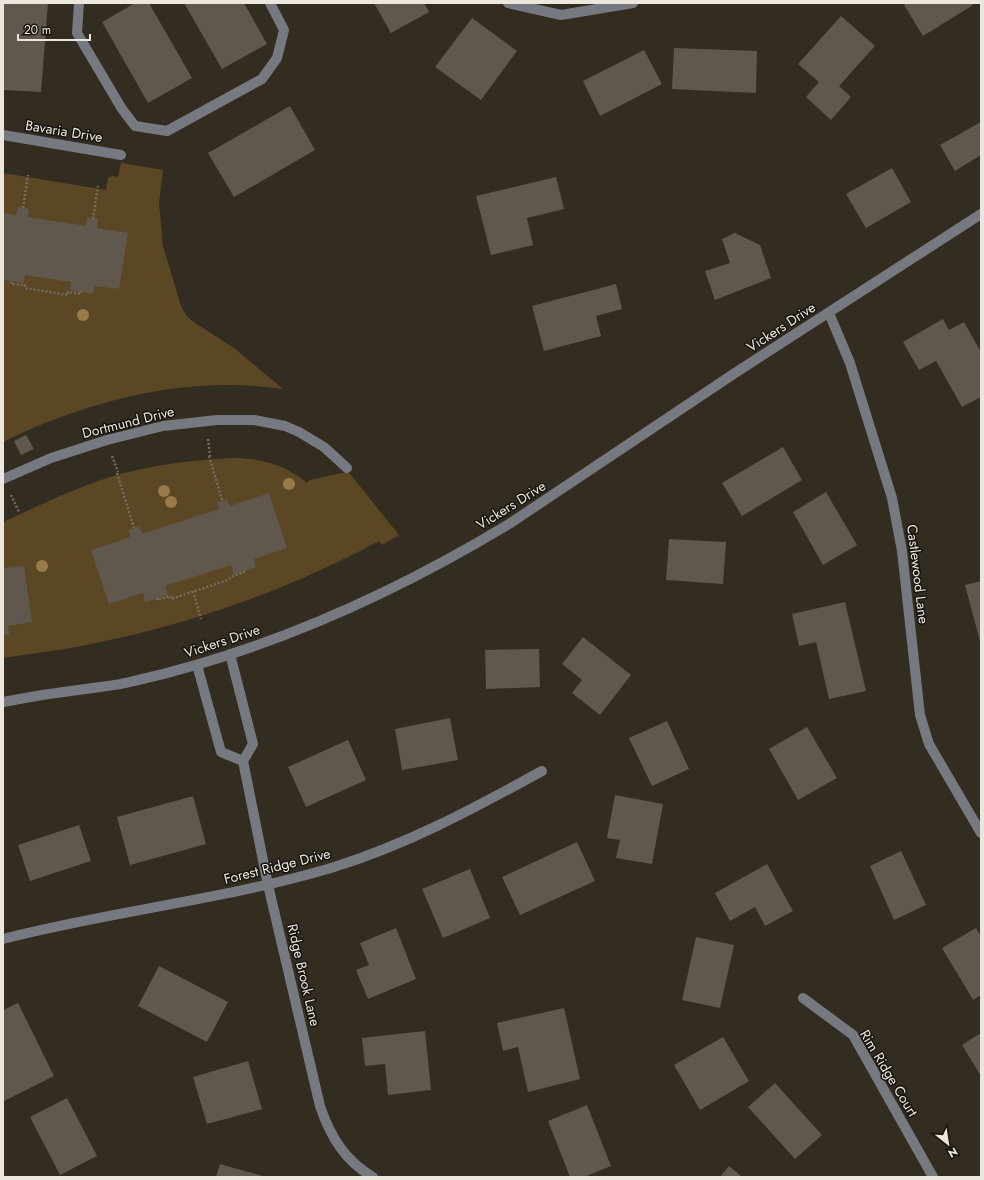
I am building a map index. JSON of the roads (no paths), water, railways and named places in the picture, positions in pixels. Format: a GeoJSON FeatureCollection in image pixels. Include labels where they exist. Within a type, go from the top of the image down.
{"type":"FeatureCollection","features":[{"type":"Feature","properties":{"kind":"street"},"geometry":{"type":"LineString","coordinates":[[78,3],[77,33],[122,109],[135,126],[167,131],[262,79],[277,58],[284,30],[270,3]]}},
{"type":"Feature","properties":{"kind":"street"},"geometry":{"type":"LineString","coordinates":[[508,3],[561,15],[633,3]]}},
{"type":"Feature","properties":{"kind":"street","name":"Bavaria Drive"},"geometry":{"type":"LineString","coordinates":[[3,135],[121,155]]}},
{"type":"Feature","properties":{"kind":"street","name":"Vickers Drive"},"geometry":{"type":"LineString","coordinates":[[3,702],[133,682],[197,665],[285,636],[358,604],[471,547],[516,519],[738,371],[981,214]]}},
{"type":"Feature","properties":{"kind":"street","name":"Castlewood Lane"},"geometry":{"type":"LineString","coordinates":[[829,313],[850,363],[892,498],[902,551],[920,715],[929,744],[981,833]]}},
{"type":"Feature","properties":{"kind":"street","name":"Dortmund Drive"},"geometry":{"type":"LineString","coordinates":[[3,479],[51,458],[107,440],[163,426],[218,420],[254,420],[285,426],[299,432],[324,448],[347,468]]}},
{"type":"Feature","properties":{"kind":"street"},"geometry":{"type":"LineString","coordinates":[[197,665],[221,752],[243,761],[253,744],[230,654]]}},
{"type":"Feature","properties":{"kind":"street","name":"Ridge Brook Lane"},"geometry":{"type":"LineString","coordinates":[[243,761],[268,885],[320,1106],[335,1142],[349,1160],[373,1177]]}},
{"type":"Feature","properties":{"kind":"street","name":"Forest Ridge Drive"},"geometry":{"type":"LineString","coordinates":[[3,939],[268,885],[333,867],[421,835],[542,771]]}},
{"type":"Feature","properties":{"kind":"street","name":"Rim Ridge Court"},"geometry":{"type":"LineString","coordinates":[[803,998],[853,1035],[933,1177]]}}]}
